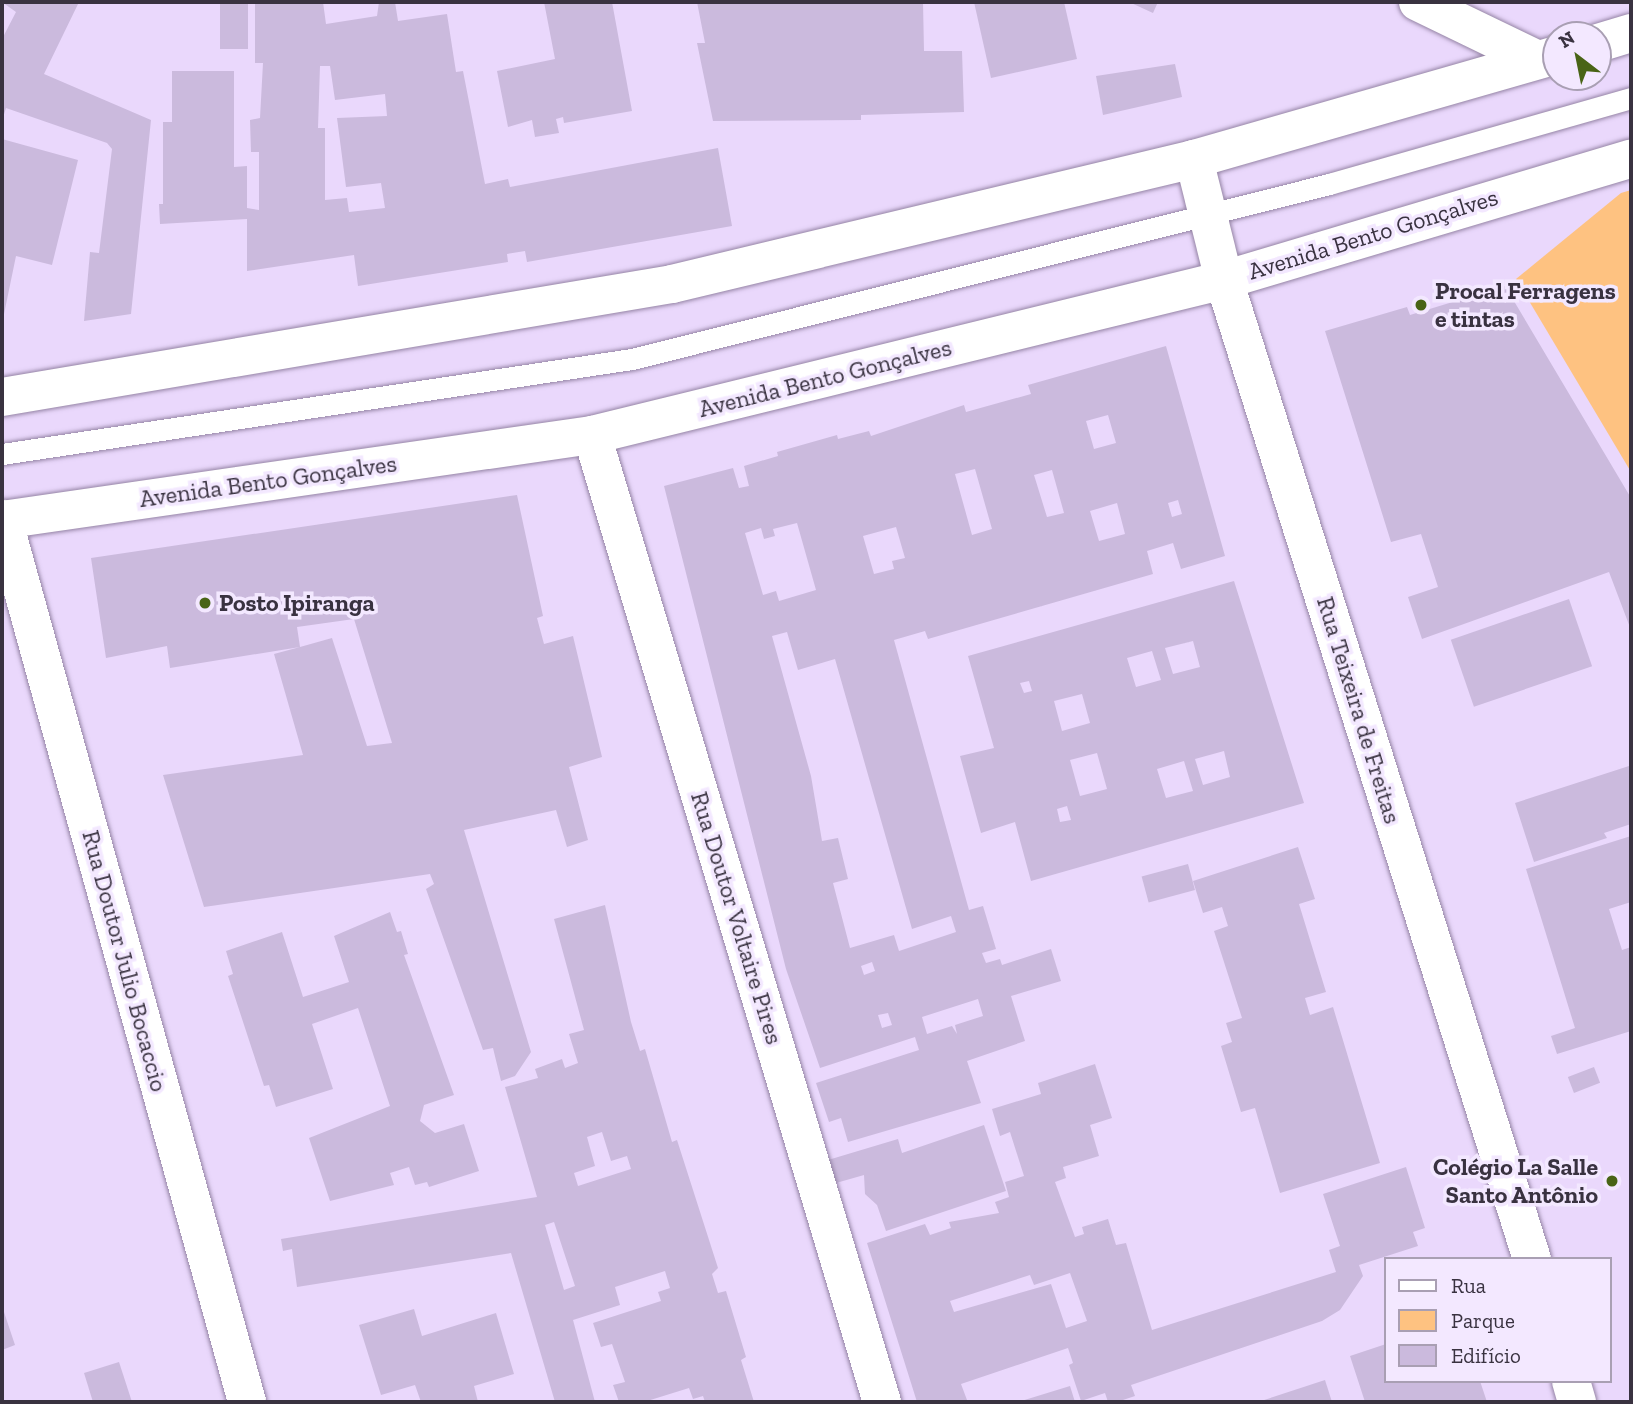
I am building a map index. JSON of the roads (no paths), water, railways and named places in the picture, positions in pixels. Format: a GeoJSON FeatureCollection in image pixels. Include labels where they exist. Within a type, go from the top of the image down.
{"type":"FeatureCollection","features":[{"type":"Feature","properties":{"kind":"main road"},"geometry":{"type":"LineString","coordinates":[[1418,2],[1542,56]]}},
{"type":"Feature","properties":{"kind":"main road"},"geometry":{"type":"LineString","coordinates":[[1612,39],[1631,33]]}},
{"type":"Feature","properties":{"kind":"main road"},"geometry":{"type":"LineString","coordinates":[[2,397],[673,284],[1194,159],[1542,59]]}},
{"type":"Feature","properties":{"kind":"main road","name":"Rua Teixeira de Freitas"},"geometry":{"type":"LineString","coordinates":[[1194,159],[1224,280],[1531,1257]]}},
{"type":"Feature","properties":{"kind":"main road","name":"Avenida Bento Gonçalves"},"geometry":{"type":"LineString","coordinates":[[2,519],[592,435],[1224,280],[1631,159]]}},
{"type":"Feature","properties":{"kind":"main road","name":"Rua Doutor Voltaire Pires"},"geometry":{"type":"LineString","coordinates":[[592,435],[882,1402]]}},
{"type":"Feature","properties":{"kind":"main road","name":"Rua Doutor Julio Bocaccio"},"geometry":{"type":"LineString","coordinates":[[2,519],[247,1402]]}},
{"type":"Feature","properties":{"kind":"main road"},"geometry":{"type":"LineString","coordinates":[[1572,1383],[1577,1402]]}},
{"type":"Feature","properties":{"kind":"lane"},"geometry":{"type":"LineString","coordinates":[[2,454],[632,359],[1208,214],[1631,98]]}},
{"type":"Feature","properties":{"kind":"place","name":"Procal Ferragens e tintas"},"geometry":{"type":"Point","coordinates":[1421,305]}},
{"type":"Feature","properties":{"kind":"place","name":"Posto Ipiranga"},"geometry":{"type":"Point","coordinates":[205,603]}},
{"type":"Feature","properties":{"kind":"place","name":"Colégio La Salle Santo Antônio"},"geometry":{"type":"Point","coordinates":[1612,1181]}}]}
